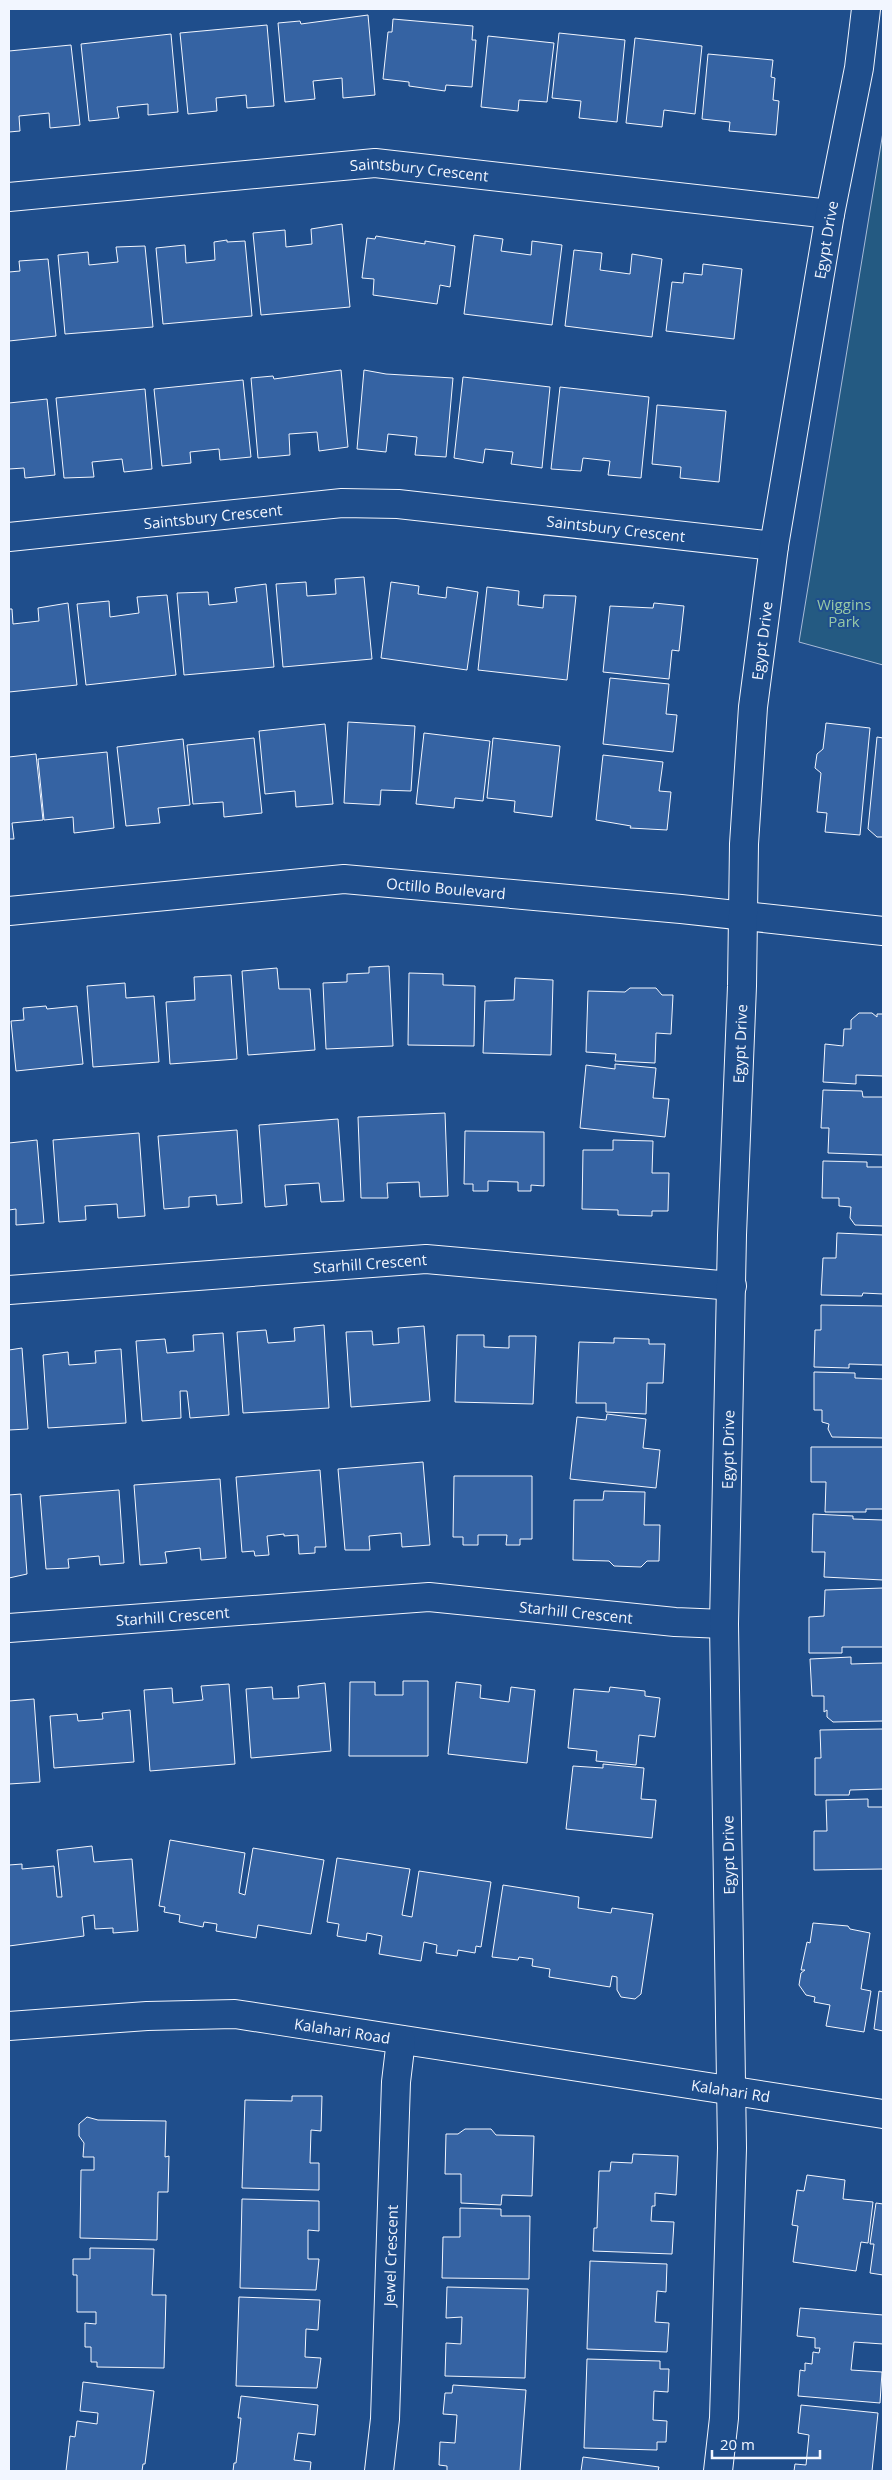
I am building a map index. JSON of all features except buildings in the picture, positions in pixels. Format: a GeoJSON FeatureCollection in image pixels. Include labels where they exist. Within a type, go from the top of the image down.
{"type":"FeatureCollection","features":[{"type":"Feature","properties":{"kind":"street","name":"Egypt Drive"},"geometry":{"type":"LineString","coordinates":[[731,2090],[724,1624],[744,844],[753,707],[774,546],[830,214],[858,68],[866,9]]}},
{"type":"Feature","properties":{"kind":"street","name":"Saintsbury Crescent"},"geometry":{"type":"LineString","coordinates":[[9,197],[375,163],[830,214]]}},
{"type":"Feature","properties":{"kind":"street","name":"Saintsbury Crescent"},"geometry":{"type":"LineString","coordinates":[[9,537],[342,503],[398,504],[774,546]]}},
{"type":"Feature","properties":{"kind":"street","name":"Octillo Boulevard"},"geometry":{"type":"LineString","coordinates":[[9,911],[344,880],[422,885],[743,915],[883,931]]}},
{"type":"Feature","properties":{"kind":"street","name":"Starhill Crescent"},"geometry":{"type":"LineString","coordinates":[[9,1290],[426,1259],[732,1286]]}},
{"type":"Feature","properties":{"kind":"street","name":"Starhill Crescent"},"geometry":{"type":"LineString","coordinates":[[9,1628],[428,1597],[675,1622],[724,1624]]}},
{"type":"Feature","properties":{"kind":"street","name":"Kalahari Road"},"geometry":{"type":"LineString","coordinates":[[9,2026],[148,2016],[235,2014],[672,2082]]}},
{"type":"Feature","properties":{"kind":"street","name":"Jewel Crescent"},"geometry":{"type":"LineString","coordinates":[[380,2471],[385,2419],[396,2082],[401,2040]]}},
{"type":"Feature","properties":{"kind":"street","name":"Kalahari Rd"},"geometry":{"type":"LineString","coordinates":[[672,2082],[883,2114]]}},
{"type":"Feature","properties":{"kind":"street"},"geometry":{"type":"LineString","coordinates":[[718,2471],[724,2418],[732,2148],[731,2090]]}},
{"type":"Feature","properties":{"kind":"green space","name":"Wiggins Park"},"geometry":{"type":"Polygon","coordinates":[[[883,132],[883,665],[799,642],[883,132]]]}}]}
